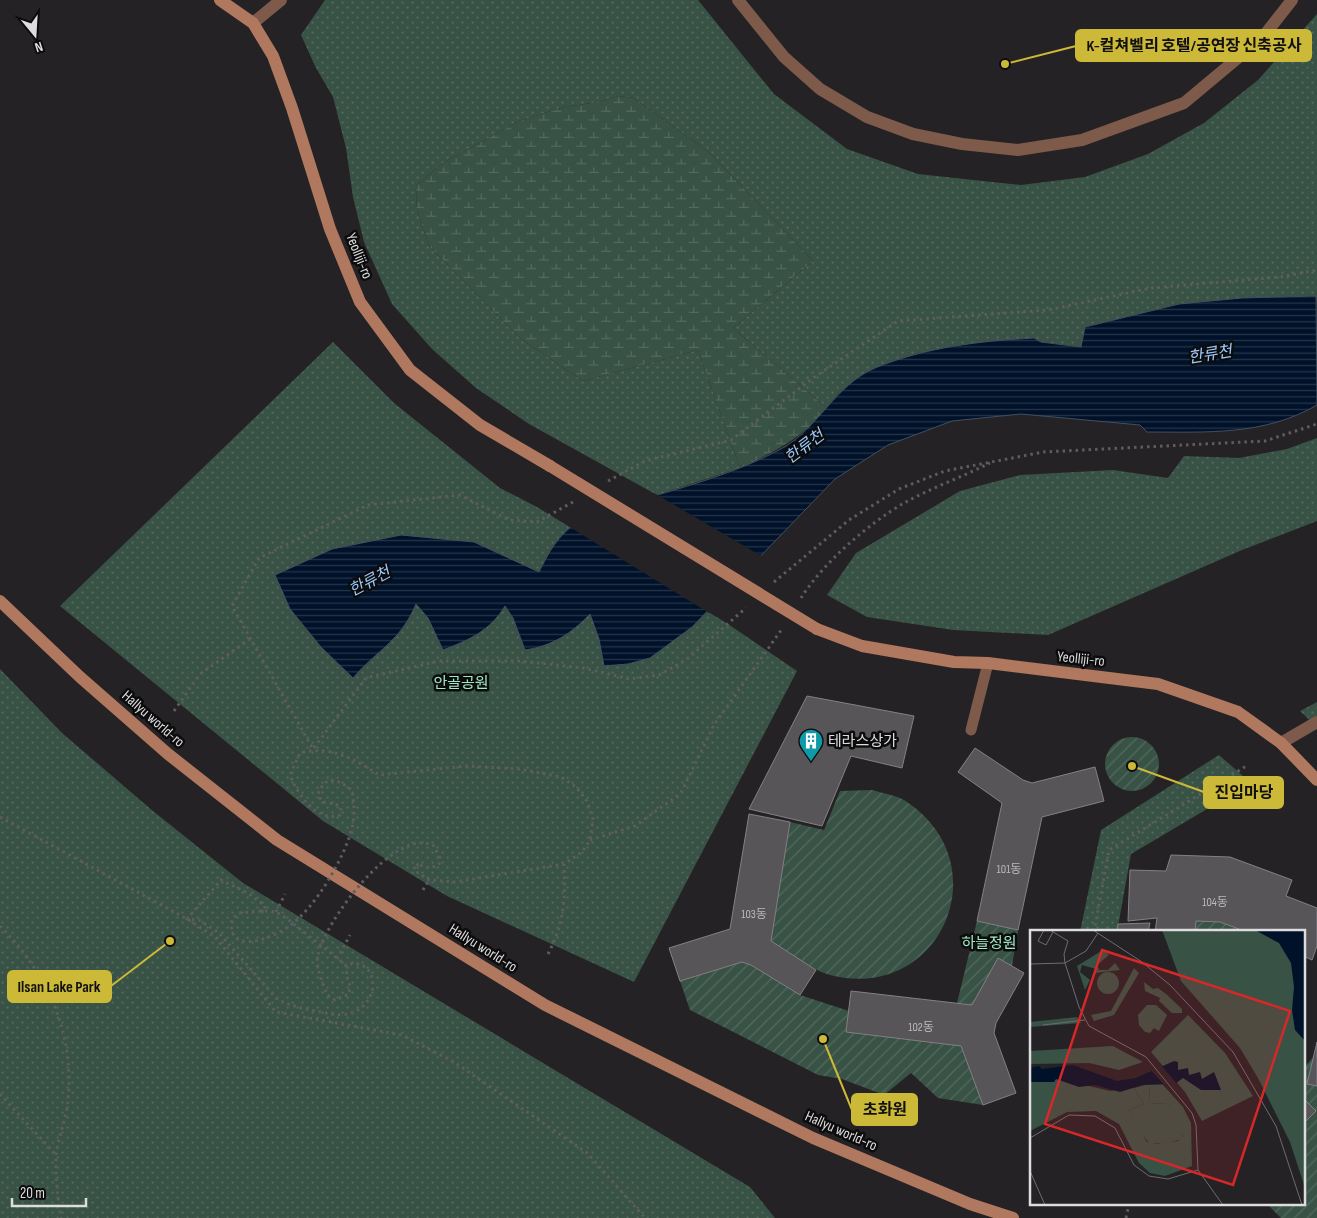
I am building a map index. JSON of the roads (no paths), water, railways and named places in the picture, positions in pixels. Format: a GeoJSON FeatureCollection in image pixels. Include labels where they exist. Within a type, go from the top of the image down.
{"type":"FeatureCollection","features":[{"type":"Feature","properties":{"kind":"street","name":"Yeolliji-ro"},"geometry":{"type":"LineString","coordinates":[[220,0],[253,23],[273,56],[292,108],[330,229],[360,302],[410,370],[480,425],[817,629],[862,646],[954,662],[988,663],[1158,684],[1238,712],[1280,743],[1317,780]]}},
{"type":"Feature","properties":{"kind":"street"},"geometry":{"type":"LineString","coordinates":[[253,23],[281,0]]}},
{"type":"Feature","properties":{"kind":"street"},"geometry":{"type":"LineString","coordinates":[[738,0],[784,57],[820,90],[867,116],[913,134],[962,144],[1018,150],[1082,140],[1184,103],[1263,38],[1292,0]]}},
{"type":"Feature","properties":{"kind":"street","name":"Hallyu world-ro"},"geometry":{"type":"LineString","coordinates":[[0,601],[80,677],[168,754],[277,840],[545,1005],[813,1138],[970,1204],[1013,1218]]}},
{"type":"Feature","properties":{"kind":"street"},"geometry":{"type":"LineString","coordinates":[[1280,743],[1317,722]]}},
{"type":"Feature","properties":{"kind":"lane"},"geometry":{"type":"LineString","coordinates":[[971,730],[988,663]]}},
{"type":"Feature","properties":{"kind":"water","name":"한류천"},"geometry":{"type":"Polygon","coordinates":[[[1316,296],[1317,405],[1297,415],[1276,422],[1255,427],[1213,432],[1147,432],[1140,425],[1021,414],[952,421],[888,445],[835,479],[692,627],[650,658],[628,664],[604,666],[599,639],[590,614],[576,628],[560,638],[544,646],[525,650],[513,618],[505,606],[493,622],[478,634],[443,650],[428,618],[416,604],[403,628],[353,678],[321,647],[290,609],[275,575],[332,549],[401,535],[474,542],[539,572],[559,539],[582,519],[595,513],[725,474],[781,449],[806,430],[849,385],[875,368],[894,361],[953,346],[1014,339],[1034,338],[1041,342],[1081,347],[1085,327],[1179,304],[1242,298],[1316,296]]]}},
{"type":"Feature","properties":{"kind":"place","name":"K-컬쳐벨리 호텔/공연장 신축공사"},"geometry":{"type":"Point","coordinates":[1005,64]}},
{"type":"Feature","properties":{"kind":"place","name":"테라스상가"},"geometry":{"type":"Point","coordinates":[811,762]}},
{"type":"Feature","properties":{"kind":"place","name":"진입마당"},"geometry":{"type":"Point","coordinates":[1132,766]}},
{"type":"Feature","properties":{"kind":"place","name":"Ilsan Lake Park"},"geometry":{"type":"Point","coordinates":[170,941]}},
{"type":"Feature","properties":{"kind":"place","name":"초화원"},"geometry":{"type":"Point","coordinates":[823,1039]}},
{"type":"Feature","properties":{"kind":"park label","name":"안골공원"},"geometry":{"type":"Point","coordinates":[461,683]}},
{"type":"Feature","properties":{"kind":"park label","name":"하늘정원"},"geometry":{"type":"Point","coordinates":[989,943]}}]}
